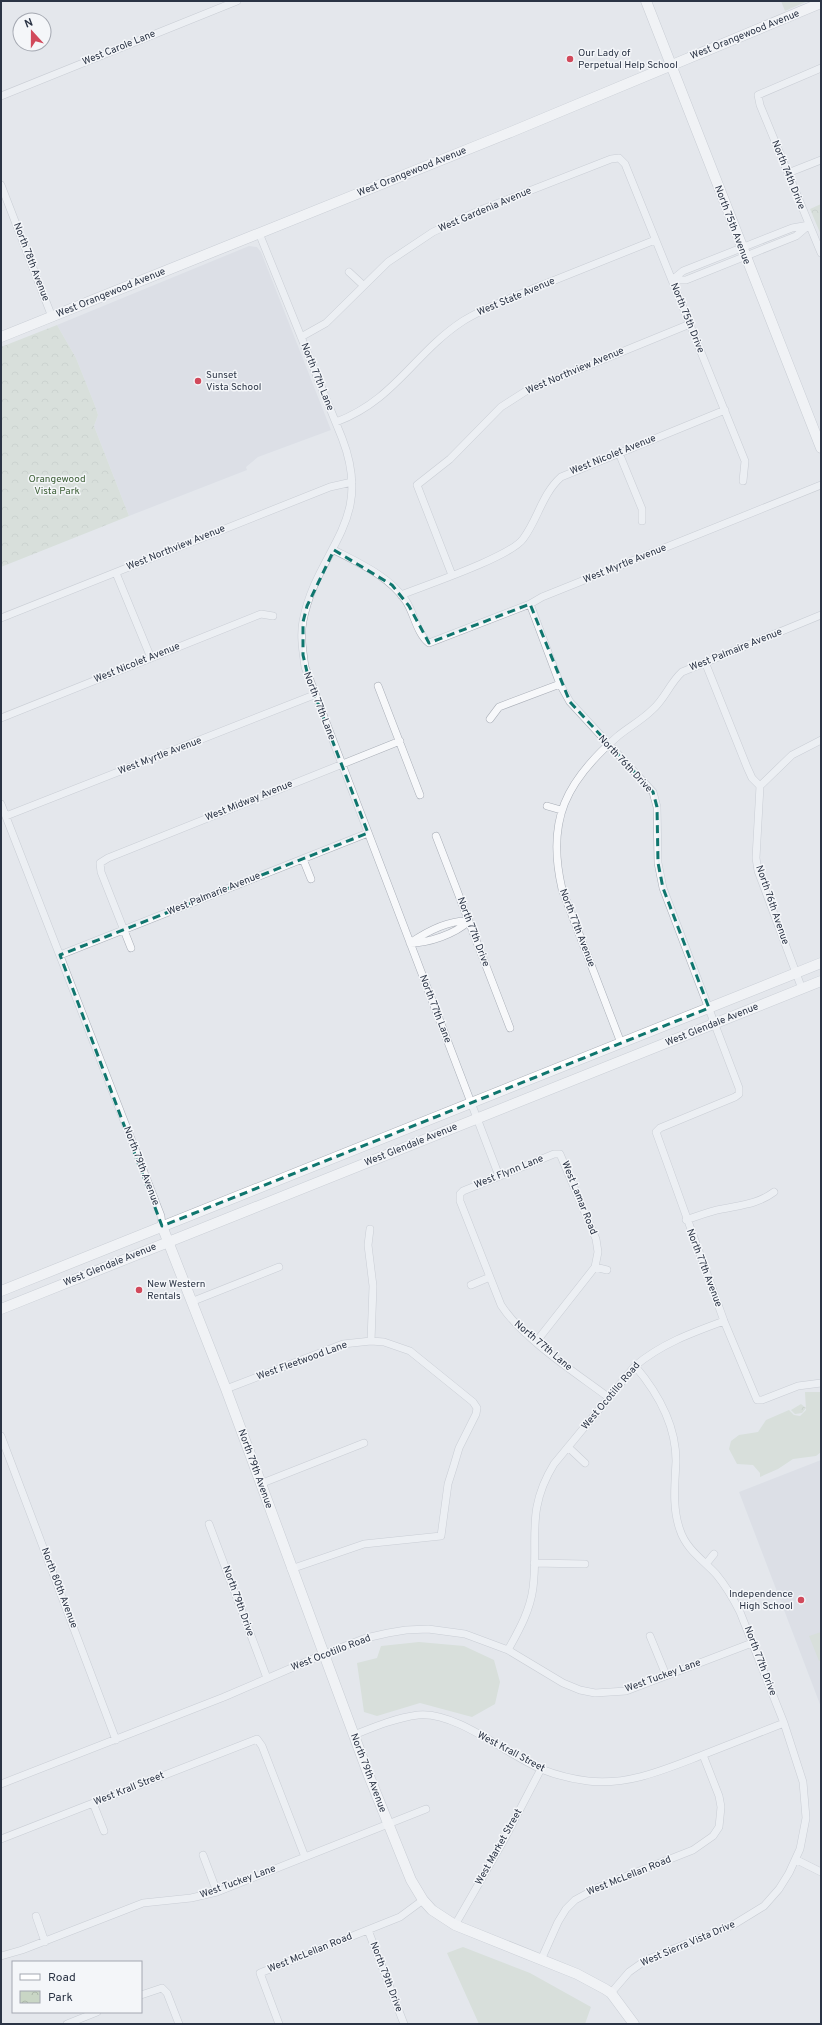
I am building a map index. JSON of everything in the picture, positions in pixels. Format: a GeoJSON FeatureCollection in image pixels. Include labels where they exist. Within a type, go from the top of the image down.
{"type":"FeatureCollection","features":[{"type":"Feature","properties":{"kind":"main road","name":"North 75th Avenue"},"geometry":{"type":"LineString","coordinates":[[646,1],[821,448]]}},
{"type":"Feature","properties":{"kind":"main road","name":"West Orangewood Avenue"},"geometry":{"type":"LineString","coordinates":[[1,338],[511,132],[821,3]]}},
{"type":"Feature","properties":{"kind":"main road","name":"West Glendale Avenue"},"geometry":{"type":"LineString","coordinates":[[1,1291],[821,963]]}},
{"type":"Feature","properties":{"kind":"main road","name":"West Glendale Avenue"},"geometry":{"type":"LineString","coordinates":[[1,1309],[821,981]]}},
{"type":"Feature","properties":{"kind":"main road","name":"North 79th Avenue"},"geometry":{"type":"LineString","coordinates":[[162,1226],[226,1389],[291,1569],[388,1824],[411,1880],[432,1910],[455,1924],[577,1974],[611,1993],[634,2024]]}},
{"type":"Feature","properties":{"kind":"street","name":"West Carole Lane"},"geometry":{"type":"LineString","coordinates":[[1,96],[237,1]]}},
{"type":"Feature","properties":{"kind":"street","name":"North 74th Drive"},"geometry":{"type":"LineString","coordinates":[[820,251],[760,106],[758,95],[821,68]]}},
{"type":"Feature","properties":{"kind":"street","name":"North 75th Drive"},"geometry":{"type":"LineString","coordinates":[[619,158],[625,164],[745,461],[743,481]]}},
{"type":"Feature","properties":{"kind":"street","name":"West Gardenia Avenue"},"geometry":{"type":"LineString","coordinates":[[301,337],[326,323],[363,285],[405,249],[433,232],[515,196],[611,159],[619,158]]}},
{"type":"Feature","properties":{"kind":"street"},"geometry":{"type":"LineString","coordinates":[[788,173],[821,160]]}},
{"type":"Feature","properties":{"kind":"street","name":"North 78th Avenue"},"geometry":{"type":"LineString","coordinates":[[1,185],[52,317]]}},
{"type":"Feature","properties":{"kind":"street"},"geometry":{"type":"LineString","coordinates":[[743,252],[789,239],[796,236],[809,225]]}},
{"type":"Feature","properties":{"kind":"street"},"geometry":{"type":"LineString","coordinates":[[672,280],[686,280],[786,230],[809,225]]}},
{"type":"Feature","properties":{"kind":"street"},"geometry":{"type":"LineString","coordinates":[[786,230],[789,239]]}},
{"type":"Feature","properties":{"kind":"street","name":"North 77th Lane"},"geometry":{"type":"LineString","coordinates":[[259,234],[336,422],[349,457],[352,482],[349,514],[334,550],[313,588],[303,622],[305,667],[314,695],[342,764],[499,1176]]}},
{"type":"Feature","properties":{"kind":"street","name":"West State Avenue"},"geometry":{"type":"LineString","coordinates":[[336,422],[359,412],[377,400],[396,384],[438,340],[478,312],[655,240]]}},
{"type":"Feature","properties":{"kind":"street"},"geometry":{"type":"LineString","coordinates":[[350,272],[363,285]]}},
{"type":"Feature","properties":{"kind":"street","name":"West Northview Avenue"},"geometry":{"type":"LineString","coordinates":[[452,575],[417,485],[450,460],[502,407],[526,391],[690,324]]}},
{"type":"Feature","properties":{"kind":"street","name":"West Nicolet Avenue"},"geometry":{"type":"LineString","coordinates":[[401,595],[514,549],[528,533],[553,484],[568,473],[725,410]]}},
{"type":"Feature","properties":{"kind":"street"},"geometry":{"type":"LineString","coordinates":[[619,453],[642,509],[642,521]]}},
{"type":"Feature","properties":{"kind":"street","name":"West Northview Avenue"},"geometry":{"type":"LineString","coordinates":[[1,618],[330,487],[352,482]]}},
{"type":"Feature","properties":{"kind":"street","name":"West Myrtle Avenue"},"geometry":{"type":"LineString","coordinates":[[401,595],[412,611],[424,639],[429,643],[530,604],[542,597],[821,485]]}},
{"type":"Feature","properties":{"kind":"street"},"geometry":{"type":"LineString","coordinates":[[334,550],[370,569],[384,579],[401,595]]}},
{"type":"Feature","properties":{"kind":"street"},"geometry":{"type":"LineString","coordinates":[[116,572],[151,658]]}},
{"type":"Feature","properties":{"kind":"street","name":"North 76th Drive"},"geometry":{"type":"LineString","coordinates":[[530,604],[560,684],[570,702],[608,745],[647,784],[656,800],[658,816],[658,863],[662,882],[739,1088],[739,1094],[660,1128],[656,1132]]}},
{"type":"Feature","properties":{"kind":"street","name":"West Nicolet Avenue"},"geometry":{"type":"LineString","coordinates":[[1,718],[261,614],[274,616]]}},
{"type":"Feature","properties":{"kind":"street","name":"West Palmaire Avenue"},"geometry":{"type":"LineString","coordinates":[[608,745],[652,711],[660,702],[672,681],[682,672],[821,615]]}},
{"type":"Feature","properties":{"kind":"street"},"geometry":{"type":"LineString","coordinates":[[705,662],[747,767],[752,778],[760,786],[792,755],[821,740]]}},
{"type":"Feature","properties":{"kind":"street"},"geometry":{"type":"LineString","coordinates":[[490,719],[498,708],[560,684]]}},
{"type":"Feature","properties":{"kind":"street"},"geometry":{"type":"LineString","coordinates":[[378,686],[420,794]]}},
{"type":"Feature","properties":{"kind":"street","name":"West Myrtle Avenue"},"geometry":{"type":"LineString","coordinates":[[6,816],[314,695]]}},
{"type":"Feature","properties":{"kind":"street","name":"West Midway Avenue"},"geometry":{"type":"LineString","coordinates":[[124,930],[101,872],[100,863],[108,858],[400,741]]}},
{"type":"Feature","properties":{"kind":"street","name":"North 77th Avenue"},"geometry":{"type":"LineString","coordinates":[[608,745],[582,774],[561,810],[556,857],[562,889],[621,1043]]}},
{"type":"Feature","properties":{"kind":"street","name":"North 76th Avenue"},"geometry":{"type":"LineString","coordinates":[[760,786],[756,858],[758,870],[802,989]]}},
{"type":"Feature","properties":{"kind":"street","name":"North 79th Avenue"},"geometry":{"type":"LineString","coordinates":[[1,804],[160,1216],[162,1226]]}},
{"type":"Feature","properties":{"kind":"street"},"geometry":{"type":"LineString","coordinates":[[547,806],[561,810]]}},
{"type":"Feature","properties":{"kind":"street","name":"West Palmarie Avenue"},"geometry":{"type":"LineString","coordinates":[[60,955],[368,833]]}},
{"type":"Feature","properties":{"kind":"street","name":"North 77th Drive"},"geometry":{"type":"LineString","coordinates":[[436,836],[510,1028]]}},
{"type":"Feature","properties":{"kind":"street"},"geometry":{"type":"LineString","coordinates":[[304,859],[311,879]]}},
{"type":"Feature","properties":{"kind":"street"},"geometry":{"type":"LineString","coordinates":[[410,943],[421,935],[459,920],[469,921]]}},
{"type":"Feature","properties":{"kind":"street"},"geometry":{"type":"LineString","coordinates":[[124,930],[131,948]]}},
{"type":"Feature","properties":{"kind":"street","name":"North 77th Avenue"},"geometry":{"type":"LineString","coordinates":[[656,1132],[686,1220],[724,1321],[757,1400],[798,1386],[821,1383]]}},
{"type":"Feature","properties":{"kind":"street","name":"West Flynn Lane"},"geometry":{"type":"LineString","coordinates":[[460,1194],[463,1191],[554,1154],[560,1154]]}},
{"type":"Feature","properties":{"kind":"street","name":"West Lamar Road"},"geometry":{"type":"LineString","coordinates":[[560,1154],[596,1239],[598,1252],[595,1267]]}},
{"type":"Feature","properties":{"kind":"street"},"geometry":{"type":"LineString","coordinates":[[686,1220],[720,1209],[750,1204],[765,1198],[774,1192]]}},
{"type":"Feature","properties":{"kind":"street","name":"North 77th Lane"},"geometry":{"type":"LineString","coordinates":[[460,1194],[501,1305],[509,1317],[536,1342],[608,1397]]}},
{"type":"Feature","properties":{"kind":"street"},"geometry":{"type":"LineString","coordinates":[[370,1229],[368,1245],[373,1286],[371,1341]]}},
{"type":"Feature","properties":{"kind":"street"},"geometry":{"type":"LineString","coordinates":[[191,1302],[279,1267]]}},
{"type":"Feature","properties":{"kind":"street"},"geometry":{"type":"LineString","coordinates":[[536,1342],[595,1267],[607,1270]]}},
{"type":"Feature","properties":{"kind":"street"},"geometry":{"type":"LineString","coordinates":[[470,1285],[490,1277]]}},
{"type":"Feature","properties":{"kind":"street","name":"West Ocotillo Road"},"geometry":{"type":"LineString","coordinates":[[1,1784],[116,1740],[366,1638],[406,1630],[421,1629],[448,1631],[465,1634],[508,1650],[528,1612],[533,1588],[534,1534],[537,1502],[543,1481],[554,1464],[634,1366],[650,1353],[667,1343],[724,1321]]}},
{"type":"Feature","properties":{"kind":"street","name":"West Fleetwood Lane"},"geometry":{"type":"LineString","coordinates":[[226,1389],[343,1344],[371,1341],[384,1342],[410,1351],[473,1402],[477,1408],[476,1414],[459,1448],[452,1472],[442,1536],[364,1544],[291,1569]]}},
{"type":"Feature","properties":{"kind":"street","name":"North 77th Drive"},"geometry":{"type":"LineString","coordinates":[[634,1366],[651,1384],[668,1418],[676,1459],[675,1516],[680,1532],[688,1547],[706,1564],[730,1592],[784,1723],[799,1765],[806,1798],[804,1835],[796,1860]]}},
{"type":"Feature","properties":{"kind":"street","name":"North 80th Avenue"},"geometry":{"type":"LineString","coordinates":[[1,1436],[116,1740]]}},
{"type":"Feature","properties":{"kind":"street"},"geometry":{"type":"LineString","coordinates":[[260,1484],[364,1443]]}},
{"type":"Feature","properties":{"kind":"street"},"geometry":{"type":"LineString","coordinates":[[568,1447],[585,1463]]}},
{"type":"Feature","properties":{"kind":"street","name":"North 79th Drive"},"geometry":{"type":"LineString","coordinates":[[209,1524],[267,1678]]}},
{"type":"Feature","properties":{"kind":"street"},"geometry":{"type":"LineString","coordinates":[[706,1564],[714,1554]]}},
{"type":"Feature","properties":{"kind":"street"},"geometry":{"type":"LineString","coordinates":[[534,1563],[585,1564]]}},
{"type":"Feature","properties":{"kind":"street"},"geometry":{"type":"LineString","coordinates":[[650,1636],[666,1676]]}},
{"type":"Feature","properties":{"kind":"street","name":"West Tuckey Lane"},"geometry":{"type":"LineString","coordinates":[[508,1650],[564,1683],[580,1690],[595,1693],[626,1691],[752,1643]]}},
{"type":"Feature","properties":{"kind":"street","name":"West Krall Street"},"geometry":{"type":"LineString","coordinates":[[354,1735],[401,1718],[419,1715],[435,1716],[465,1728],[541,1769],[567,1777],[589,1781],[610,1781],[645,1776],[784,1723]]}},
{"type":"Feature","properties":{"kind":"street","name":"West Krall Street"},"geometry":{"type":"LineString","coordinates":[[1,1839],[257,1739],[262,1746],[305,1856]]}},
{"type":"Feature","properties":{"kind":"street","name":"West McLellan Road"},"geometry":{"type":"LineString","coordinates":[[542,1960],[558,1922],[566,1909],[575,1900],[599,1888],[693,1850],[705,1843],[718,1827],[721,1807],[703,1755]]}},
{"type":"Feature","properties":{"kind":"street","name":"West Market Street"},"geometry":{"type":"LineString","coordinates":[[455,1924],[505,1838],[541,1769]]}},
{"type":"Feature","properties":{"kind":"street"},"geometry":{"type":"LineString","coordinates":[[93,1803],[104,1831]]}},
{"type":"Feature","properties":{"kind":"street","name":"West Tuckey Lane"},"geometry":{"type":"LineString","coordinates":[[1,1956],[45,1942],[143,1903],[191,1898],[217,1892],[426,1809]]}},
{"type":"Feature","properties":{"kind":"street"},"geometry":{"type":"LineString","coordinates":[[203,1855],[217,1892]]}},
{"type":"Feature","properties":{"kind":"street"},"geometry":{"type":"LineString","coordinates":[[796,1860],[821,1872]]}},
{"type":"Feature","properties":{"kind":"street","name":"West Sierra Vista Drive"},"geometry":{"type":"LineString","coordinates":[[611,1993],[629,1972],[646,1960],[707,1937],[751,1916],[764,1906],[779,1889],[796,1860]]}},
{"type":"Feature","properties":{"kind":"street","name":"West McLellan Road"},"geometry":{"type":"LineString","coordinates":[[279,2024],[260,1973],[407,1913],[424,1900]]}},
{"type":"Feature","properties":{"kind":"street"},"geometry":{"type":"LineString","coordinates":[[36,1916],[45,1942]]}},
{"type":"Feature","properties":{"kind":"street","name":"North 79th Drive"},"geometry":{"type":"LineString","coordinates":[[368,1930],[404,2024]]}},
{"type":"Feature","properties":{"kind":"street"},"geometry":{"type":"LineString","coordinates":[[142,1995],[162,1988],[167,1993],[179,2024]]}},
{"type":"Feature","properties":{"kind":"street"},"geometry":{"type":"LineString","coordinates":[[66,2024],[94,2013]]}},
{"type":"Feature","properties":{"kind":"highlighted area"},"geometry":{"type":"Polygon","coordinates":[[[334,550],[392,585],[409,606],[429,643],[530,604],[570,702],[653,792],[657,807],[658,863],[663,888],[709,1008],[162,1226],[60,955],[368,833],[309,680],[303,655],[303,622],[307,606],[334,550]]]}},
{"type":"Feature","properties":{"kind":"shaded area","name":"Sunset Vista School"},"geometry":{"type":"Polygon","coordinates":[[[249,246],[257,247],[261,252],[331,430],[258,457],[246,467],[247,470],[129,516],[94,426],[98,415],[94,403],[76,358],[57,325],[249,246]]]}},
{"type":"Feature","properties":{"kind":"shaded area","name":"Independence High School"},"geometry":{"type":"Polygon","coordinates":[[[821,1460],[821,1707],[739,1492],[821,1460]]]}},
{"type":"Feature","properties":{"kind":"green space"},"geometry":{"type":"Polygon","coordinates":[[[781,1],[808,1],[785,11],[781,1]]]}},
{"type":"Feature","properties":{"kind":"green space"},"geometry":{"type":"Polygon","coordinates":[[[821,204],[821,235],[810,209],[821,204]]]}},
{"type":"Feature","properties":{"kind":"green space","name":"Orangewood Vista Park"},"geometry":{"type":"Polygon","coordinates":[[[57,325],[76,358],[94,403],[98,415],[94,426],[129,516],[1,567],[1,347],[57,325]]]}},
{"type":"Feature","properties":{"kind":"green space"},"geometry":{"type":"Polygon","coordinates":[[[805,1392],[821,1392],[821,1452],[816,1456],[793,1459],[778,1469],[760,1477],[760,1473],[753,1465],[737,1464],[729,1449],[731,1441],[739,1435],[758,1432],[766,1420],[789,1410],[794,1415],[800,1416],[806,1410],[805,1392]]]}},
{"type":"Feature","properties":{"kind":"green space"},"geometry":{"type":"Polygon","coordinates":[[[801,1404],[806,1408],[802,1413],[795,1414],[791,1410],[801,1404]]]}},
{"type":"Feature","properties":{"kind":"green space"},"geometry":{"type":"Polygon","coordinates":[[[821,1632],[821,1660],[819,1661],[809,1636],[821,1632]]]}},
{"type":"Feature","properties":{"kind":"green space"},"geometry":{"type":"Polygon","coordinates":[[[419,1642],[464,1646],[494,1660],[500,1682],[495,1704],[472,1717],[420,1703],[377,1716],[364,1712],[357,1663],[377,1658],[381,1646],[419,1642]]]}},
{"type":"Feature","properties":{"kind":"green space"},"geometry":{"type":"Polygon","coordinates":[[[463,1947],[530,1973],[591,2007],[585,2024],[479,2024],[447,1953],[463,1947]]]}},
{"type":"Feature","properties":{"kind":"place","name":"Our Lady of Perpetual Help School"},"geometry":{"type":"Point","coordinates":[570,59]}},
{"type":"Feature","properties":{"kind":"place","name":"Sunset Vista School"},"geometry":{"type":"Point","coordinates":[198,381]}},
{"type":"Feature","properties":{"kind":"place","name":"New Western Rentals"},"geometry":{"type":"Point","coordinates":[139,1290]}},
{"type":"Feature","properties":{"kind":"place","name":"Independence High School"},"geometry":{"type":"Point","coordinates":[801,1600]}}]}
